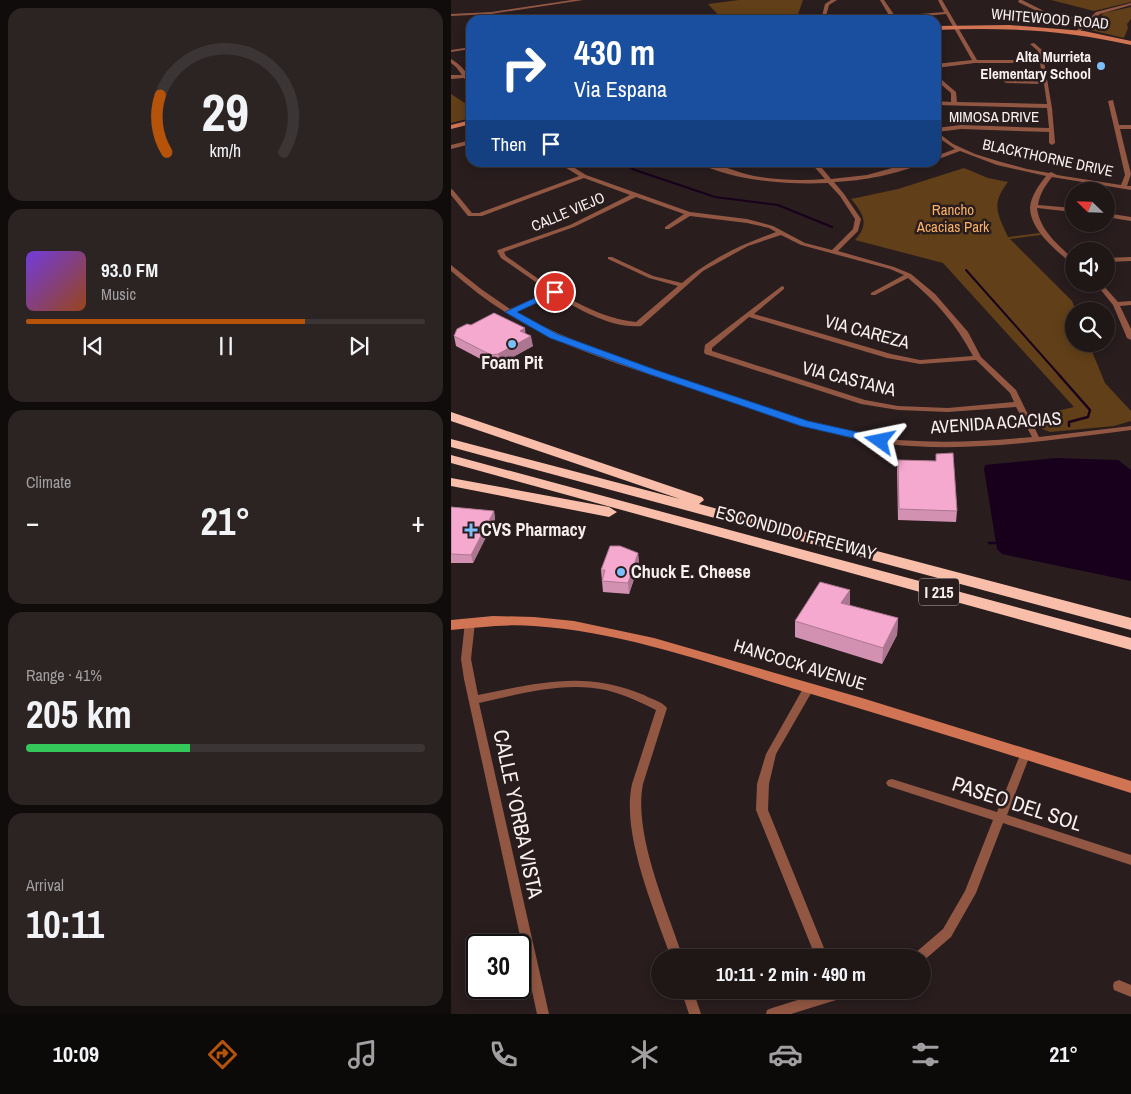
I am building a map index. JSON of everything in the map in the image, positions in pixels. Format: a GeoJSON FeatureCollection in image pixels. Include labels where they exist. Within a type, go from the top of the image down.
{"type":"FeatureCollection","features":[{"type":"Feature","properties":{"kind":"highway"},"geometry":{"type":"LineString","coordinates":[[451,416],[751,518],[787,534]]}},
{"type":"Feature","properties":{"kind":"highway","name":"ESCONDIDO FREEWAY"},"geometry":{"type":"LineString","coordinates":[[451,443],[787,534],[1131,624]]}},
{"type":"Feature","properties":{"kind":"highway","name":"ESCONDIDO FREEWAY"},"geometry":{"type":"LineString","coordinates":[[451,459],[1131,644]]}},
{"type":"Feature","properties":{"kind":"highway"},"geometry":{"type":"LineString","coordinates":[[451,482],[567,503],[748,541]]}},
{"type":"Feature","properties":{"kind":"main road","name":"WHITEWOOD ROAD"},"geometry":{"type":"LineString","coordinates":[[941,28],[956,26],[1077,33],[1131,42]]}},
{"type":"Feature","properties":{"kind":"main road"},"geometry":{"type":"LineString","coordinates":[[451,127],[466,123]]}},
{"type":"Feature","properties":{"kind":"main road","name":"HANCOCK AVENUE"},"geometry":{"type":"LineString","coordinates":[[451,625],[470,622],[522,620],[611,630],[809,688],[1131,787]]}},
{"type":"Feature","properties":{"kind":"street"},"geometry":{"type":"LineString","coordinates":[[451,15],[491,13],[581,0]]}},
{"type":"Feature","properties":{"kind":"street"},"geometry":{"type":"LineString","coordinates":[[824,15],[827,4],[835,0]]}},
{"type":"Feature","properties":{"kind":"street"},"geometry":{"type":"LineString","coordinates":[[882,0],[892,15]]}},
{"type":"Feature","properties":{"kind":"street"},"geometry":{"type":"LineString","coordinates":[[939,0],[975,61]]}},
{"type":"Feature","properties":{"kind":"street"},"geometry":{"type":"LineString","coordinates":[[1020,1],[1045,13],[1088,21]]}},
{"type":"Feature","properties":{"kind":"street"},"geometry":{"type":"LineString","coordinates":[[1077,33],[1088,21],[1104,10],[1131,4]]}},
{"type":"Feature","properties":{"kind":"street"},"geometry":{"type":"LineString","coordinates":[[920,15],[947,13]]}},
{"type":"Feature","properties":{"kind":"street"},"geometry":{"type":"LineString","coordinates":[[1033,17],[1045,13]]}},
{"type":"Feature","properties":{"kind":"street"},"geometry":{"type":"LineString","coordinates":[[1032,44],[1040,50],[1043,62],[1052,143]]}},
{"type":"Feature","properties":{"kind":"street"},"geometry":{"type":"LineString","coordinates":[[451,51],[466,49]]}},
{"type":"Feature","properties":{"kind":"street"},"geometry":{"type":"LineString","coordinates":[[451,61],[458,66],[466,78]]}},
{"type":"Feature","properties":{"kind":"street"},"geometry":{"type":"LineString","coordinates":[[941,65],[975,61],[1043,62]]}},
{"type":"Feature","properties":{"kind":"street"},"geometry":{"type":"LineString","coordinates":[[451,76],[464,76]]}},
{"type":"Feature","properties":{"kind":"street"},"geometry":{"type":"LineString","coordinates":[[941,81],[954,93],[954,102]]}},
{"type":"Feature","properties":{"kind":"street"},"geometry":{"type":"LineString","coordinates":[[1006,81],[1046,83]]}},
{"type":"Feature","properties":{"kind":"street"},"geometry":{"type":"LineString","coordinates":[[1111,101],[1116,127],[1127,158],[1128,175],[1123,187]]}},
{"type":"Feature","properties":{"kind":"street"},"geometry":{"type":"LineString","coordinates":[[941,103],[1049,106]]}},
{"type":"Feature","properties":{"kind":"street","name":"MIMOSA DRIVE"},"geometry":{"type":"LineString","coordinates":[[941,131],[961,127],[1052,130]]}},
{"type":"Feature","properties":{"kind":"street"},"geometry":{"type":"LineString","coordinates":[[1116,127],[1131,128]]}},
{"type":"Feature","properties":{"kind":"street","name":"BLACKTHORNE DRIVE"},"geometry":{"type":"LineString","coordinates":[[941,136],[960,149],[988,160],[1051,174],[1131,188]]}},
{"type":"Feature","properties":{"kind":"street"},"geometry":{"type":"LineString","coordinates":[[451,147],[466,143]]}},
{"type":"Feature","properties":{"kind":"street"},"geometry":{"type":"LineString","coordinates":[[941,156],[960,149]]}},
{"type":"Feature","properties":{"kind":"street"},"geometry":{"type":"LineString","coordinates":[[569,167],[584,176],[689,214],[747,221],[771,227],[803,244],[892,268],[909,275],[933,295],[965,334],[978,358],[1013,392],[1036,438]]}},
{"type":"Feature","properties":{"kind":"street"},"geometry":{"type":"LineString","coordinates":[[715,167],[748,177],[809,183],[863,178],[907,168]]}},
{"type":"Feature","properties":{"kind":"street"},"geometry":{"type":"LineString","coordinates":[[817,167],[842,195],[858,219],[856,230],[833,252]]}},
{"type":"Feature","properties":{"kind":"street"},"geometry":{"type":"LineString","coordinates":[[1051,174],[1036,195],[1033,206],[1040,228],[1065,254]]}},
{"type":"Feature","properties":{"kind":"street"},"geometry":{"type":"LineString","coordinates":[[451,191],[470,215],[480,215],[493,212],[584,176]]}},
{"type":"Feature","properties":{"kind":"street","name":"CALLE VIEJO"},"geometry":{"type":"LineString","coordinates":[[555,292],[537,282],[503,257],[499,251],[572,226],[635,195]]}},
{"type":"Feature","properties":{"kind":"street"},"geometry":{"type":"LineString","coordinates":[[1033,206],[1065,209]]}},
{"type":"Feature","properties":{"kind":"street"},"geometry":{"type":"LineString","coordinates":[[667,228],[689,214]]}},
{"type":"Feature","properties":{"kind":"street"},"geometry":{"type":"LineString","coordinates":[[1115,216],[1130,219]]}},
{"type":"Feature","properties":{"kind":"street"},"geometry":{"type":"LineString","coordinates":[[509,312],[555,292],[600,315],[626,325],[638,324],[648,317],[681,284],[701,270],[746,245],[781,233]]}},
{"type":"Feature","properties":{"kind":"street"},"geometry":{"type":"LineString","coordinates":[[610,258],[651,277],[681,284]]}},
{"type":"Feature","properties":{"kind":"street"},"geometry":{"type":"LineString","coordinates":[[1115,260],[1131,259]]}},
{"type":"Feature","properties":{"kind":"street","name":"AVENIDA ACACIAS"},"geometry":{"type":"LineString","coordinates":[[451,267],[465,281],[509,312],[554,336],[766,411],[833,431],[880,441],[945,445],[1131,428]]}},
{"type":"Feature","properties":{"kind":"street"},"geometry":{"type":"LineString","coordinates":[[873,294],[909,275]]}},
{"type":"Feature","properties":{"kind":"street"},"geometry":{"type":"LineString","coordinates":[[749,315],[782,288]]}},
{"type":"Feature","properties":{"kind":"street"},"geometry":{"type":"LineString","coordinates":[[1106,292],[1116,304],[1131,338]]}},
{"type":"Feature","properties":{"kind":"street"},"geometry":{"type":"LineString","coordinates":[[1116,304],[1131,303]]}},
{"type":"Feature","properties":{"kind":"street","name":"VIA CAREZA"},"geometry":{"type":"LineString","coordinates":[[749,315],[897,358],[920,362],[978,358]]}},
{"type":"Feature","properties":{"kind":"street","name":"VIA CASTANA"},"geometry":{"type":"LineString","coordinates":[[749,315],[713,342],[708,347],[708,352],[864,402],[897,408],[948,410],[1018,404]]}},
{"type":"Feature","properties":{"kind":"street","name":"CALLE YORBA VISTA"},"geometry":{"type":"LineString","coordinates":[[470,622],[466,659],[543,1014]]}},
{"type":"Feature","properties":{"kind":"street"},"geometry":{"type":"LineString","coordinates":[[474,700],[552,685],[596,685],[637,696],[662,708],[659,722],[643,760],[635,797],[637,830],[674,949]]}},
{"type":"Feature","properties":{"kind":"street"},"geometry":{"type":"LineString","coordinates":[[809,688],[771,754],[763,784],[762,810],[818,949]]}},
{"type":"Feature","properties":{"kind":"street"},"geometry":{"type":"LineString","coordinates":[[928,949],[947,933],[971,893],[1025,754]]}},
{"type":"Feature","properties":{"kind":"street","name":"PASEO DEL SOL"},"geometry":{"type":"LineString","coordinates":[[892,783],[1131,860]]}},
{"type":"Feature","properties":{"kind":"street"},"geometry":{"type":"LineString","coordinates":[[690,999],[695,1014]]}},
{"type":"Feature","properties":{"kind":"street"},"geometry":{"type":"LineString","coordinates":[[772,1014],[816,999]]}},
{"type":"Feature","properties":{"kind":"green space"},"geometry":{"type":"Polygon","coordinates":[[[739,0],[803,0],[798,15],[718,15],[708,4],[739,0]]]}},
{"type":"Feature","properties":{"kind":"green space"},"geometry":{"type":"Polygon","coordinates":[[[1051,0],[1131,0],[1131,2],[1094,11],[1051,0]]]}},
{"type":"Feature","properties":{"kind":"green space"},"geometry":{"type":"Polygon","coordinates":[[[1131,7],[1131,19],[1127,24],[1128,28],[1124,38],[1086,29],[1104,13],[1131,7]]]}},
{"type":"Feature","properties":{"kind":"green space"},"geometry":{"type":"Polygon","coordinates":[[[451,94],[466,104],[466,119],[451,123],[451,94]]]}},
{"type":"Feature","properties":{"kind":"green space","name":"Rancho Acacias Park"},"geometry":{"type":"Polygon","coordinates":[[[964,168],[988,178],[1008,182],[999,196],[997,209],[1008,237],[1040,233],[1041,235],[1010,239],[1072,302],[1065,302],[1065,352],[1092,352],[1105,383],[1131,411],[1131,421],[1114,426],[1050,432],[1042,429],[1035,416],[1074,407],[943,263],[855,240],[862,229],[863,219],[859,209],[851,199],[898,189],[964,168]]]}},
{"type":"Feature","properties":{"kind":"shaded area"},"geometry":{"type":"Polygon","coordinates":[[[1056,458],[1118,460],[1131,470],[1131,581],[1002,554],[997,549],[984,469],[985,465],[1056,458]]]}},
{"type":"Feature","properties":{"kind":"building"},"geometry":{"type":"Polygon","coordinates":[[[494,313],[525,328],[520,331],[531,336],[498,354],[491,355],[454,336],[457,329],[467,324],[471,325],[494,313]]]}},
{"type":"Feature","properties":{"kind":"building"},"geometry":{"type":"Polygon","coordinates":[[[953,453],[957,511],[899,509],[898,460],[936,461],[936,454],[953,453]]]}},
{"type":"Feature","properties":{"kind":"building","name":"CVS Pharmacy"},"geometry":{"type":"Polygon","coordinates":[[[451,507],[494,511],[471,555],[451,554],[451,507]]]}},
{"type":"Feature","properties":{"kind":"building"},"geometry":{"type":"Polygon","coordinates":[[[610,546],[620,546],[638,553],[628,583],[602,581],[605,570],[601,570],[610,546]]]}},
{"type":"Feature","properties":{"kind":"building"},"geometry":{"type":"Polygon","coordinates":[[[820,582],[850,590],[841,603],[898,618],[883,648],[795,621],[820,582]]]}},
{"type":"Feature","properties":{"kind":"waterway"},"geometry":{"type":"LineString","coordinates":[[629,167],[715,197],[778,205],[832,227]]}},
{"type":"Feature","properties":{"kind":"waterway"},"geometry":{"type":"LineString","coordinates":[[966,270],[1061,377]]}},
{"type":"Feature","properties":{"kind":"waterway"},"geometry":{"type":"LineString","coordinates":[[1060,376],[1090,410],[1088,417],[1069,422],[1069,426]]}},
{"type":"Feature","properties":{"kind":"waterway"},"geometry":{"type":"LineString","coordinates":[[989,543],[997,543]]}},
{"type":"Feature","properties":{"kind":"place","name":"Alta Murrieta Elementary School"},"geometry":{"type":"Point","coordinates":[1101,66]}},
{"type":"Feature","properties":{"kind":"place","name":"Foam Pit"},"geometry":{"type":"Point","coordinates":[512,344]}},
{"type":"Feature","properties":{"kind":"place","name":"CVS Pharmacy"},"geometry":{"type":"Point","coordinates":[471,530]}},
{"type":"Feature","properties":{"kind":"place","name":"Chuck E. Cheese"},"geometry":{"type":"Point","coordinates":[621,572]}},
{"type":"Feature","properties":{"kind":"route"},"geometry":{"type":"LineString","coordinates":[[555,292],[509,312],[554,336],[595,352],[805,424],[880,441]]}}]}
